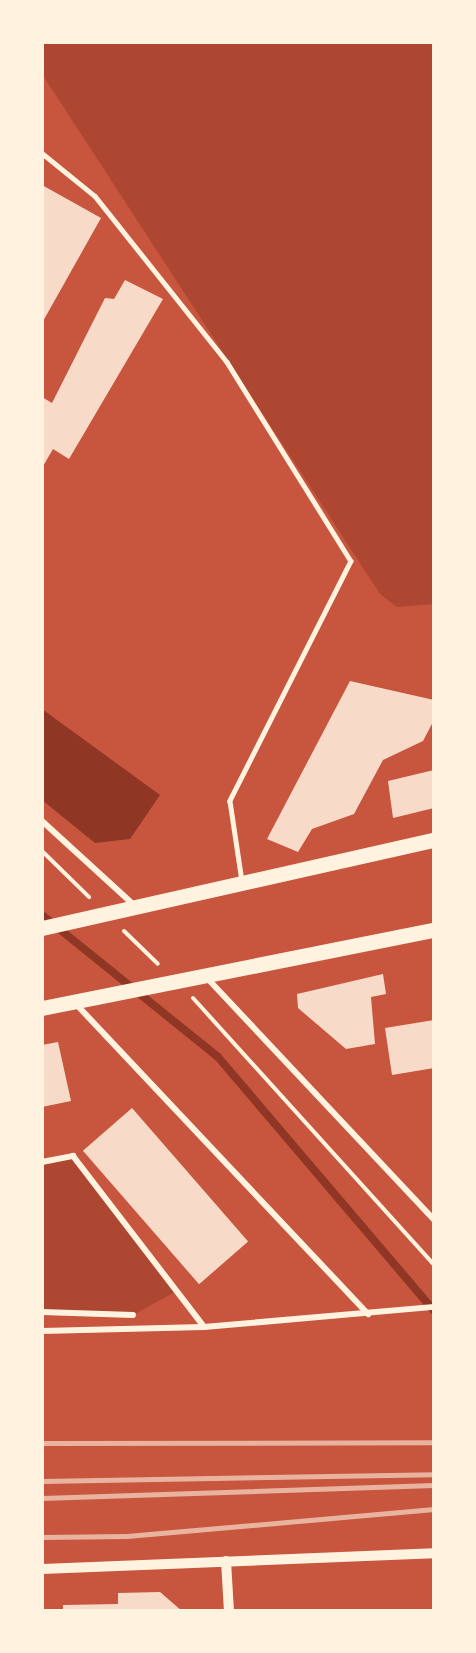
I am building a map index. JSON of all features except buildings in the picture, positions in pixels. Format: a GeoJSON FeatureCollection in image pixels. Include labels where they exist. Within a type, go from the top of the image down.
{"type":"FeatureCollection","features":[{"type":"Feature","properties":{"kind":"main road"},"geometry":{"type":"LineString","coordinates":[[42,928],[133,904],[242,884],[434,840]]}},
{"type":"Feature","properties":{"kind":"main road"},"geometry":{"type":"LineString","coordinates":[[42,1008],[78,1001],[188,989],[207,978],[434,930]]}},
{"type":"Feature","properties":{"kind":"street"},"geometry":{"type":"LineString","coordinates":[[42,821],[133,904]]}},
{"type":"Feature","properties":{"kind":"street"},"geometry":{"type":"LineString","coordinates":[[207,978],[434,1220]]}},
{"type":"Feature","properties":{"kind":"street"},"geometry":{"type":"LineString","coordinates":[[78,1001],[368,1314]]}},
{"type":"Feature","properties":{"kind":"street"},"geometry":{"type":"LineString","coordinates":[[42,1162],[73,1156],[204,1327]]}},
{"type":"Feature","properties":{"kind":"street"},"geometry":{"type":"LineString","coordinates":[[42,1330],[204,1327],[434,1307]]}},
{"type":"Feature","properties":{"kind":"street"},"geometry":{"type":"LineString","coordinates":[[42,1312],[133,1315]]}},
{"type":"Feature","properties":{"kind":"street"},"geometry":{"type":"LineString","coordinates":[[42,1569],[434,1553]]}},
{"type":"Feature","properties":{"kind":"street"},"geometry":{"type":"LineString","coordinates":[[226,1561],[229,1611]]}},
{"type":"Feature","properties":{"kind":"lane"},"geometry":{"type":"LineString","coordinates":[[42,153],[95,196],[227,362],[351,561],[230,801],[242,884]]}},
{"type":"Feature","properties":{"kind":"path"},"geometry":{"type":"LineString","coordinates":[[42,850],[92,899]]}},
{"type":"Feature","properties":{"kind":"path"},"geometry":{"type":"LineString","coordinates":[[116,923],[166,972]]}},
{"type":"Feature","properties":{"kind":"path"},"geometry":{"type":"LineString","coordinates":[[188,989],[434,1265]]}},
{"type":"Feature","properties":{"kind":"shaded area"},"geometry":{"type":"Polygon","coordinates":[[[42,42],[434,42],[434,604],[397,607],[380,594],[42,74],[42,42]]]}},
{"type":"Feature","properties":{"kind":"shaded area"},"geometry":{"type":"Polygon","coordinates":[[[42,709],[160,795],[130,839],[95,843],[42,800],[42,709]]]}},
{"type":"Feature","properties":{"kind":"shaded area"},"geometry":{"type":"Polygon","coordinates":[[[73,1156],[175,1292],[133,1315],[42,1312],[42,1162],[73,1156]]]}},
{"type":"Feature","properties":{"kind":"waterway"},"geometry":{"type":"LineString","coordinates":[[42,915],[218,1057],[434,1311]]}},
{"type":"Feature","properties":{"kind":"railway"},"geometry":{"type":"LineString","coordinates":[[42,1443],[434,1442]]}},
{"type":"Feature","properties":{"kind":"railway"},"geometry":{"type":"LineString","coordinates":[[42,1481],[434,1474]]}},
{"type":"Feature","properties":{"kind":"railway"},"geometry":{"type":"LineString","coordinates":[[42,1498],[434,1485]]}},
{"type":"Feature","properties":{"kind":"railway"},"geometry":{"type":"LineString","coordinates":[[42,1537],[127,1536],[434,1509]]}}]}
